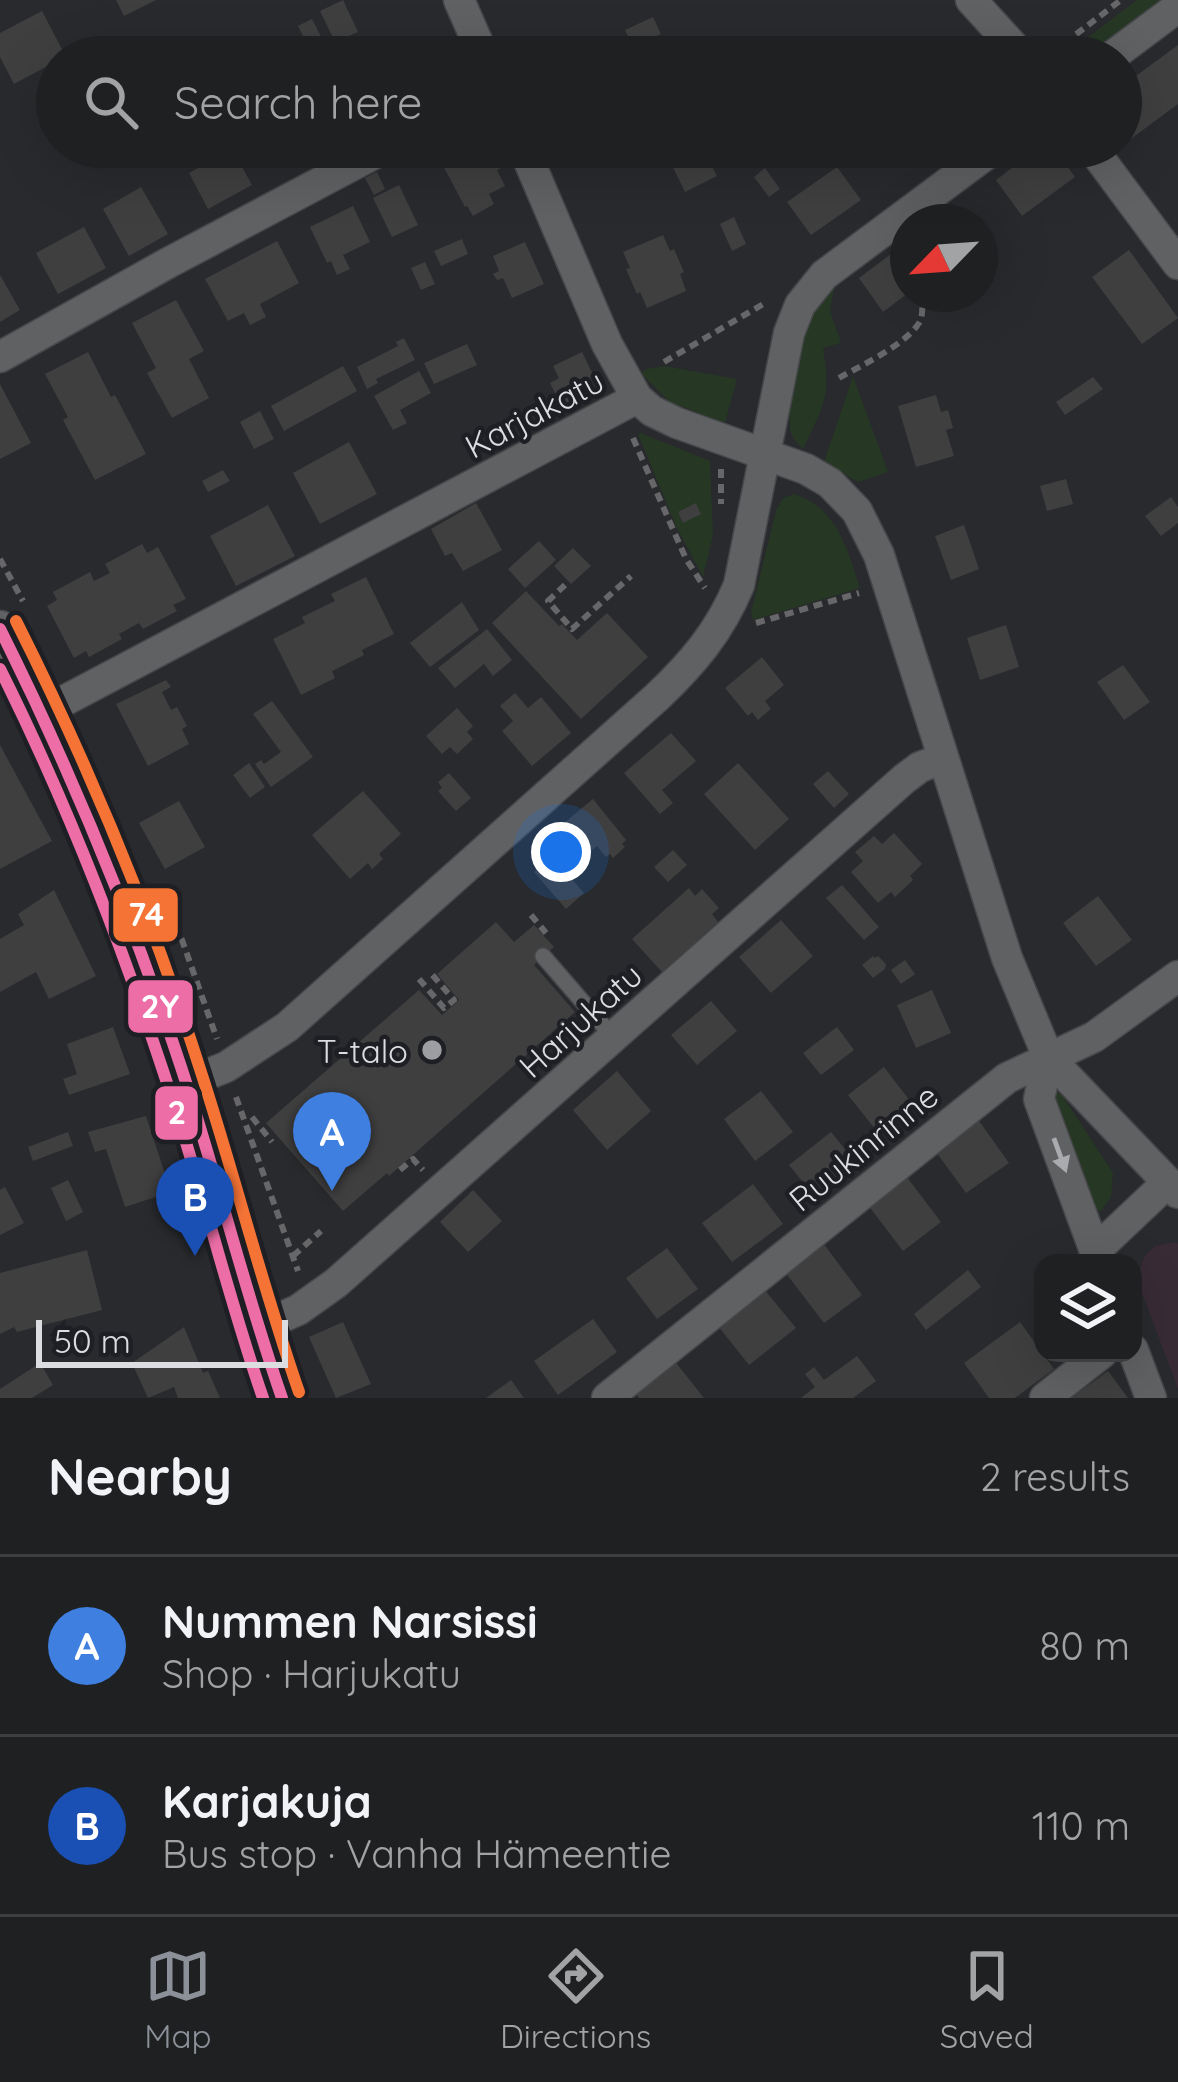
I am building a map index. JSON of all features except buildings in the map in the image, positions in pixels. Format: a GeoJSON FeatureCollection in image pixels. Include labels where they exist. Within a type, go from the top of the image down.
{"type":"FeatureCollection","features":[{"type":"Feature","properties":{"kind":"street"},"geometry":{"type":"LineString","coordinates":[[459,0],[475,36]]}},
{"type":"Feature","properties":{"kind":"street"},"geometry":{"type":"LineString","coordinates":[[971,0],[1004,36]]}},
{"type":"Feature","properties":{"kind":"street"},"geometry":{"type":"LineString","coordinates":[[1139,36],[1178,7]]}},
{"type":"Feature","properties":{"kind":"street"},"geometry":{"type":"LineString","coordinates":[[0,357],[347,168]]}},
{"type":"Feature","properties":{"kind":"street"},"geometry":{"type":"LineString","coordinates":[[533,168],[607,344],[637,398]]}},
{"type":"Feature","properties":{"kind":"street"},"geometry":{"type":"LineString","coordinates":[[186,1083],[226,1067],[287,1028],[671,684],[706,646],[724,621],[739,585],[794,317],[824,275],[967,168]]}},
{"type":"Feature","properties":{"kind":"street"},"geometry":{"type":"LineString","coordinates":[[1107,168],[1178,264]]}},
{"type":"Feature","properties":{"kind":"street","name":"Karjakatu"},"geometry":{"type":"LineString","coordinates":[[43,712],[637,398],[677,423],[806,469],[848,500],[866,526],[1007,958],[1048,1057]]}},
{"type":"Feature","properties":{"kind":"street"},"geometry":{"type":"LineString","coordinates":[[0,629],[43,712],[143,954],[282,1398]]}},
{"type":"Feature","properties":{"kind":"street","name":"Harjukatu"},"geometry":{"type":"LineString","coordinates":[[260,1328],[298,1310],[336,1283],[904,779],[942,759]]}},
{"type":"Feature","properties":{"kind":"street","name":"Ruukinrinne"},"geometry":{"type":"LineString","coordinates":[[608,1398],[1006,1078],[1094,1037],[1178,976]]}},
{"type":"Feature","properties":{"kind":"street"},"geometry":{"type":"LineString","coordinates":[[1048,1057],[1173,1188],[1100,1254]]}},
{"type":"Feature","properties":{"kind":"street"},"geometry":{"type":"LineString","coordinates":[[1048,1057],[1039,1099],[1096,1254]]}},
{"type":"Feature","properties":{"kind":"street"},"geometry":{"type":"LineString","coordinates":[[1046,1398],[1091,1362]]}},
{"type":"Feature","properties":{"kind":"street"},"geometry":{"type":"LineString","coordinates":[[1138,1362],[1151,1398]]}},
{"type":"Feature","properties":{"kind":"lane"},"geometry":{"type":"LineString","coordinates":[[543,956],[614,1038]]}},
{"type":"Feature","properties":{"kind":"path"},"geometry":{"type":"LineString","coordinates":[[1074,36],[1121,0]]}},
{"type":"Feature","properties":{"kind":"path"},"geometry":{"type":"LineString","coordinates":[[664,362],[774,299]]}},
{"type":"Feature","properties":{"kind":"path"},"geometry":{"type":"LineString","coordinates":[[839,378],[917,326],[922,312]]}},
{"type":"Feature","properties":{"kind":"path"},"geometry":{"type":"LineString","coordinates":[[630,430],[686,559],[707,591]]}},
{"type":"Feature","properties":{"kind":"path"},"geometry":{"type":"LineString","coordinates":[[565,585],[548,601],[572,629],[631,576]]}},
{"type":"Feature","properties":{"kind":"path"},"geometry":{"type":"LineString","coordinates":[[724,621],[744,627],[864,592]]}},
{"type":"Feature","properties":{"kind":"path"},"geometry":{"type":"LineString","coordinates":[[419,979],[444,1008],[449,1006],[454,1000],[429,971]]}},
{"type":"Feature","properties":{"kind":"path"},"geometry":{"type":"LineString","coordinates":[[252,1117],[272,1142]]}},
{"type":"Feature","properties":{"kind":"path"},"geometry":{"type":"LineString","coordinates":[[400,1170],[413,1159]]}},
{"type":"Feature","properties":{"kind":"path"},"geometry":{"type":"LineString","coordinates":[[292,1256],[321,1232]]}},
{"type":"Feature","properties":{"kind":"shaded area"},"geometry":{"type":"Polygon","coordinates":[[[1178,1244],[1178,1389],[1142,1293],[1142,1264],[1155,1246],[1178,1244]]]}},
{"type":"Feature","properties":{"kind":"green space"},"geometry":{"type":"Polygon","coordinates":[[[1137,0],[1161,0],[1114,36],[1090,36],[1137,0]]]}},
{"type":"Feature","properties":{"kind":"green space"},"geometry":{"type":"Polygon","coordinates":[[[834,289],[830,311],[841,343],[823,348],[824,400],[803,449],[790,429],[795,371],[809,318],[834,289]]]}},
{"type":"Feature","properties":{"kind":"green space"},"geometry":{"type":"Polygon","coordinates":[[[664,366],[737,379],[725,423],[670,402],[641,373],[664,366]]]}},
{"type":"Feature","properties":{"kind":"green space"},"geometry":{"type":"Polygon","coordinates":[[[853,376],[888,472],[858,482],[824,462],[853,376]]]}},
{"type":"Feature","properties":{"kind":"green space"},"geometry":{"type":"Polygon","coordinates":[[[640,433],[710,461],[713,535],[703,577],[676,526],[640,433]]]}},
{"type":"Feature","properties":{"kind":"green space"},"geometry":{"type":"Polygon","coordinates":[[[794,494],[809,500],[831,520],[860,588],[753,620],[751,612],[776,511],[783,498],[794,494]]]}},
{"type":"Feature","properties":{"kind":"green space"},"geometry":{"type":"Polygon","coordinates":[[[1056,1092],[1113,1173],[1111,1197],[1100,1212],[1052,1094],[1056,1092]]]}},
{"type":"Feature","properties":{"kind":"transit line","name":"74"},"geometry":{"type":"LineString","coordinates":[[16,621],[93,786],[161,954],[299,1392]]}},
{"type":"Feature","properties":{"kind":"transit line","name":"2Y"},"geometry":{"type":"LineString","coordinates":[[0,629],[75,790],[142,955],[282,1398]]}},
{"type":"Feature","properties":{"kind":"transit line","name":"2"},"geometry":{"type":"LineString","coordinates":[[0,669],[78,840],[124,957],[263,1398]]}},
{"type":"Feature","properties":{"kind":"place","name":"T-talo"},"geometry":{"type":"Point","coordinates":[432,1050]}},
{"type":"Feature","properties":{"kind":"place","name":"Nummen Narsissi"},"geometry":{"type":"Point","coordinates":[332,1191]}},
{"type":"Feature","properties":{"kind":"place","name":"Karjakuja"},"geometry":{"type":"Point","coordinates":[195,1256]}}]}
